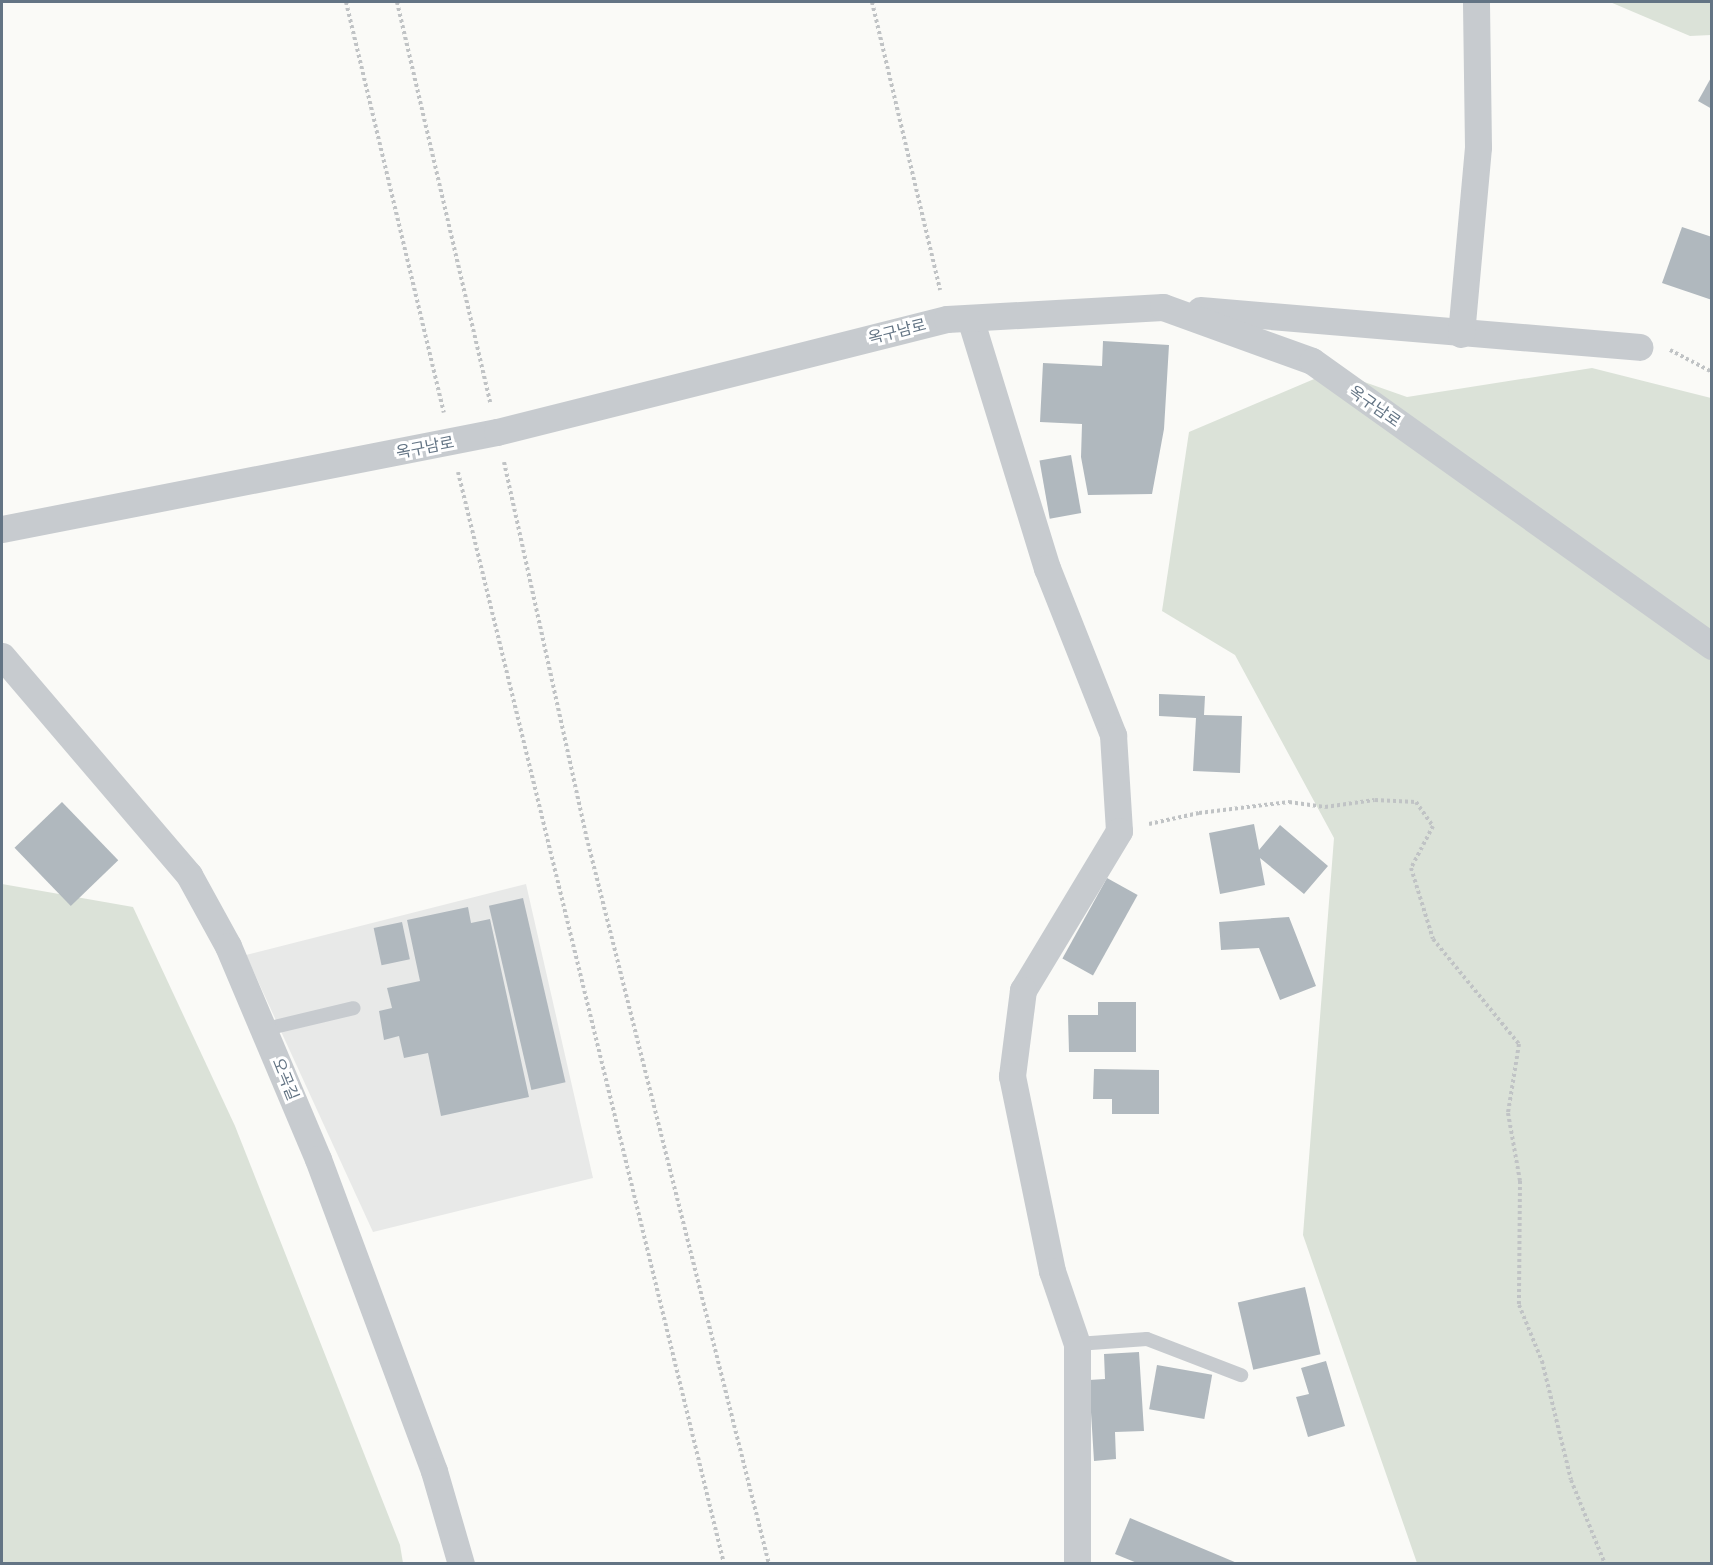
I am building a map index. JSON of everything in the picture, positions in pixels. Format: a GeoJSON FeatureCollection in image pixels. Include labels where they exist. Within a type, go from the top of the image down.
{"type":"FeatureCollection","features":[{"type":"Feature","properties":{"kind":"street"},"geometry":{"type":"LineString","coordinates":[[1461,334],[1478,147],[1476,2]]}},
{"type":"Feature","properties":{"kind":"street","name":"옥구남로"},"geometry":{"type":"LineString","coordinates":[[2,529],[497,432],[959,318],[1014,312],[1163,307],[1312,361],[1712,646]]}},
{"type":"Feature","properties":{"kind":"street"},"geometry":{"type":"LineString","coordinates":[[1163,307],[1461,334],[1639,347]]}},
{"type":"Feature","properties":{"kind":"street"},"geometry":{"type":"LineString","coordinates":[[959,318],[1047,568],[1113,735],[1119,831],[1023,990],[1012,1076],[1050,1260],[1077,1344],[1077,1563]]}},
{"type":"Feature","properties":{"kind":"street","name":"오곡길"},"geometry":{"type":"LineString","coordinates":[[2,656],[189,875],[266,1029],[434,1472],[460,1563]]}},
{"type":"Feature","properties":{"kind":"lane"},"geometry":{"type":"LineString","coordinates":[[266,1029],[354,1008]]}},
{"type":"Feature","properties":{"kind":"lane"},"geometry":{"type":"LineString","coordinates":[[1077,1344],[1147,1339],[1241,1374]]}},
{"type":"Feature","properties":{"kind":"path"},"geometry":{"type":"LineString","coordinates":[[346,2],[724,1563]]}},
{"type":"Feature","properties":{"kind":"path"},"geometry":{"type":"LineString","coordinates":[[397,2],[497,432],[588,843],[769,1563]]}},
{"type":"Feature","properties":{"kind":"path"},"geometry":{"type":"LineString","coordinates":[[872,2],[959,318]]}},
{"type":"Feature","properties":{"kind":"path"},"geometry":{"type":"LineString","coordinates":[[1639,347],[1675,350],[1712,372]]}},
{"type":"Feature","properties":{"kind":"path"},"geometry":{"type":"LineString","coordinates":[[1119,831],[1199,813],[1289,802],[1325,807],[1375,800],[1416,802],[1433,826],[1411,868],[1426,924],[1433,939],[1519,1044],[1508,1113],[1520,1181],[1519,1305],[1542,1361],[1571,1480],[1605,1563]]}},
{"type":"Feature","properties":{"kind":"shaded area"},"geometry":{"type":"Polygon","coordinates":[[[1610,2],[1711,2],[1711,35],[1690,36],[1610,2]]]}},
{"type":"Feature","properties":{"kind":"shaded area"},"geometry":{"type":"Polygon","coordinates":[[[1592,368],[1711,398],[1711,1563],[1417,1563],[1303,1235],[1334,838],[1235,655],[1162,611],[1189,432],[1333,371],[1407,397],[1592,368]]]}},
{"type":"Feature","properties":{"kind":"shaded area"},"geometry":{"type":"Polygon","coordinates":[[[2,884],[133,907],[235,1126],[400,1545],[403,1563],[2,1563],[2,884]]]}},
{"type":"Feature","properties":{"kind":"shaded area"},"geometry":{"type":"Polygon","coordinates":[[[526,884],[593,1178],[373,1232],[246,955],[526,884]]]}},
{"type":"Feature","properties":{"kind":"building"},"geometry":{"type":"Polygon","coordinates":[[[1712,76],[1712,109],[1698,101],[1712,76]]]}},
{"type":"Feature","properties":{"kind":"building"},"geometry":{"type":"Polygon","coordinates":[[[1682,227],[1712,237],[1712,300],[1662,283],[1682,227]]]}},
{"type":"Feature","properties":{"kind":"building"},"geometry":{"type":"Polygon","coordinates":[[[1103,341],[1169,345],[1164,429],[1152,494],[1088,495],[1081,457],[1082,424],[1040,422],[1043,363],[1102,366],[1103,341]]]}},
{"type":"Feature","properties":{"kind":"building"},"geometry":{"type":"Polygon","coordinates":[[[1071,455],[1081,513],[1050,519],[1039,461],[1071,455]]]}},
{"type":"Feature","properties":{"kind":"building"},"geometry":{"type":"Polygon","coordinates":[[[1159,694],[1205,696],[1204,715],[1242,716],[1240,773],[1193,771],[1196,718],[1159,716],[1159,694]]]}},
{"type":"Feature","properties":{"kind":"building"},"geometry":{"type":"Polygon","coordinates":[[[62,802],[118,860],[71,906],[15,848],[62,802]]]}},
{"type":"Feature","properties":{"kind":"building"},"geometry":{"type":"Polygon","coordinates":[[[1254,824],[1259,850],[1280,825],[1328,866],[1304,894],[1260,858],[1265,885],[1220,894],[1209,833],[1254,824]]]}},
{"type":"Feature","properties":{"kind":"building"},"geometry":{"type":"Polygon","coordinates":[[[1107,878],[1138,895],[1093,975],[1062,958],[1107,878]]]}},
{"type":"Feature","properties":{"kind":"building"},"geometry":{"type":"Polygon","coordinates":[[[523,898],[566,1082],[531,1090],[489,906],[523,898]]]}},
{"type":"Feature","properties":{"kind":"building"},"geometry":{"type":"Polygon","coordinates":[[[468,907],[471,923],[490,919],[529,1097],[441,1116],[428,1053],[404,1058],[399,1036],[384,1040],[379,1011],[392,1008],[387,988],[420,981],[407,920],[468,907]]]}},
{"type":"Feature","properties":{"kind":"building"},"geometry":{"type":"Polygon","coordinates":[[[1289,917],[1316,986],[1280,1000],[1259,948],[1221,950],[1219,922],[1289,917]]]}},
{"type":"Feature","properties":{"kind":"building"},"geometry":{"type":"Polygon","coordinates":[[[402,922],[410,959],[382,965],[374,928],[402,922]]]}},
{"type":"Feature","properties":{"kind":"building"},"geometry":{"type":"Polygon","coordinates":[[[1098,1002],[1136,1002],[1136,1052],[1069,1052],[1068,1015],[1098,1015],[1098,1002]]]}},
{"type":"Feature","properties":{"kind":"building"},"geometry":{"type":"Polygon","coordinates":[[[1094,1069],[1159,1070],[1159,1114],[1112,1114],[1112,1099],[1093,1099],[1094,1069]]]}},
{"type":"Feature","properties":{"kind":"building"},"geometry":{"type":"Polygon","coordinates":[[[1305,1287],[1321,1354],[1253,1370],[1238,1303],[1305,1287]]]}},
{"type":"Feature","properties":{"kind":"building"},"geometry":{"type":"Polygon","coordinates":[[[1139,1352],[1144,1431],[1115,1432],[1116,1459],[1094,1461],[1089,1380],[1105,1379],[1104,1354],[1139,1352]]]}},
{"type":"Feature","properties":{"kind":"building"},"geometry":{"type":"Polygon","coordinates":[[[1326,1361],[1345,1426],[1308,1437],[1296,1397],[1309,1394],[1301,1368],[1326,1361]]]}},
{"type":"Feature","properties":{"kind":"building"},"geometry":{"type":"Polygon","coordinates":[[[1157,1365],[1212,1375],[1204,1419],[1149,1409],[1157,1365]]]}},
{"type":"Feature","properties":{"kind":"building"},"geometry":{"type":"Polygon","coordinates":[[[1130,1518],[1237,1563],[1137,1563],[1115,1554],[1130,1518]]]}}]}
